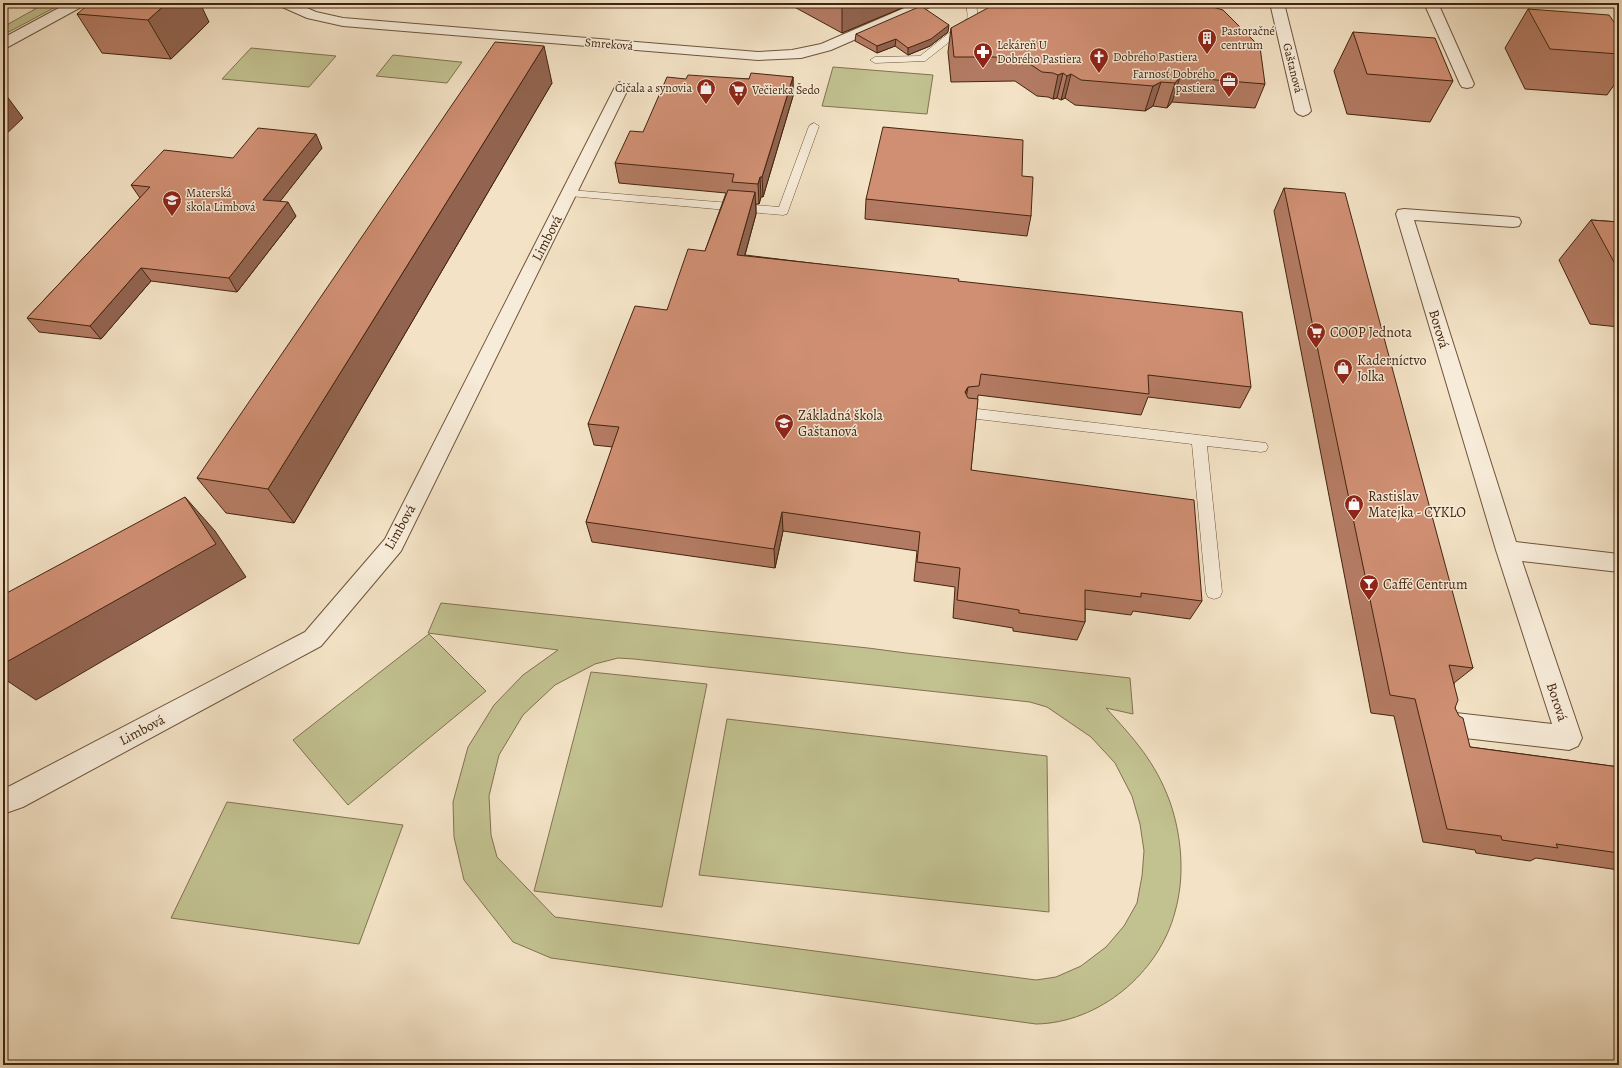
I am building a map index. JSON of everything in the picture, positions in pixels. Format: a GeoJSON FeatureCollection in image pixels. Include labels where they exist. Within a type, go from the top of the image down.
{"type":"FeatureCollection","features":[{"type":"Feature","properties":{"kind":"street"},"geometry":{"type":"LineString","coordinates":[[3,44],[78,3]]}},
{"type":"Feature","properties":{"kind":"street","name":"Smreková"},"geometry":{"type":"LineString","coordinates":[[285,3],[312,15],[342,22],[758,56],[786,56],[811,52],[826,47],[927,3]]}},
{"type":"Feature","properties":{"kind":"street","name":"Gaštanová"},"geometry":{"type":"LineString","coordinates":[[1277,3],[1303,110]]}},
{"type":"Feature","properties":{"kind":"street"},"geometry":{"type":"LineString","coordinates":[[1431,3],[1467,84]]}},
{"type":"Feature","properties":{"kind":"street","name":"Limbová"},"geometry":{"type":"LineString","coordinates":[[3,801],[14,798],[313,639],[393,545],[622,88]]}},
{"type":"Feature","properties":{"kind":"street","name":"Borová"},"geometry":{"type":"LineString","coordinates":[[1447,724],[1569,738],[1508,550],[1404,214],[1513,222]]}},
{"type":"Feature","properties":{"kind":"street"},"geometry":{"type":"LineString","coordinates":[[1508,550],[1619,563]]}},
{"type":"Feature","properties":{"kind":"lane"},"geometry":{"type":"LineString","coordinates":[[875,60],[922,59],[973,19],[971,3]]}},
{"type":"Feature","properties":{"kind":"lane"},"geometry":{"type":"LineString","coordinates":[[570,192],[783,211],[814,126]]}},
{"type":"Feature","properties":{"kind":"lane"},"geometry":{"type":"LineString","coordinates":[[969,412],[1261,447]]}},
{"type":"Feature","properties":{"kind":"lane"},"geometry":{"type":"LineString","coordinates":[[1199,440],[1214,592]]}},
{"type":"Feature","properties":{"kind":"shaded area"},"geometry":{"type":"Polygon","coordinates":[[[3,3],[63,3],[3,35],[3,27],[37,8],[3,6],[3,3]]]}},
{"type":"Feature","properties":{"kind":"shaded area"},"geometry":{"type":"Polygon","coordinates":[[[251,48],[336,56],[309,87],[222,79],[251,48]]]}},
{"type":"Feature","properties":{"kind":"shaded area"},"geometry":{"type":"Polygon","coordinates":[[[393,55],[462,62],[447,83],[376,76],[393,55]]]}},
{"type":"Feature","properties":{"kind":"shaded area"},"geometry":{"type":"Polygon","coordinates":[[[833,67],[933,75],[927,114],[822,106],[833,67]]]}},
{"type":"Feature","properties":{"kind":"shaded area"},"geometry":{"type":"Polygon","coordinates":[[[441,603],[868,648],[1130,678],[1133,714],[1106,708],[1151,762],[1164,787],[1174,815],[1181,857],[1181,871],[1178,899],[1167,934],[1155,955],[1141,974],[1123,990],[1103,1004],[1082,1015],[1059,1021],[1036,1024],[551,958],[513,942],[464,880],[454,837],[453,802],[468,747],[494,705],[523,675],[558,650],[428,633],[441,603]],[[618,658],[595,664],[555,685],[523,715],[499,755],[489,796],[491,835],[497,857],[555,917],[1036,980],[1056,977],[1081,966],[1106,947],[1124,926],[1137,903],[1142,876],[1144,851],[1140,824],[1132,796],[1115,763],[1091,737],[1047,707],[1030,702],[618,658]]]}},
{"type":"Feature","properties":{"kind":"shaded area"},"geometry":{"type":"Polygon","coordinates":[[[429,634],[486,691],[348,805],[293,740],[429,634]]]}},
{"type":"Feature","properties":{"kind":"shaded area"},"geometry":{"type":"Polygon","coordinates":[[[591,672],[707,684],[662,907],[534,891],[591,672]]]}},
{"type":"Feature","properties":{"kind":"shaded area"},"geometry":{"type":"Polygon","coordinates":[[[727,719],[1047,756],[1049,912],[699,875],[727,719]]]}},
{"type":"Feature","properties":{"kind":"shaded area"},"geometry":{"type":"Polygon","coordinates":[[[227,802],[403,825],[359,944],[171,918],[227,802]]]}},
{"type":"Feature","properties":{"kind":"building"},"geometry":{"type":"Polygon","coordinates":[[[90,3],[167,3],[148,20],[77,14],[90,3]]]}},
{"type":"Feature","properties":{"kind":"building"},"geometry":{"type":"Polygon","coordinates":[[[997,3],[1199,3],[1223,10],[1260,47],[1265,84],[1180,77],[1175,83],[1161,82],[1153,86],[1081,80],[1071,74],[1067,76],[1063,73],[1058,75],[1042,72],[1019,57],[954,57],[951,28],[997,3]]]}},
{"type":"Feature","properties":{"kind":"building"},"geometry":{"type":"Polygon","coordinates":[[[921,6],[949,25],[931,39],[908,48],[896,39],[877,46],[856,34],[921,6]]]}},
{"type":"Feature","properties":{"kind":"building"},"geometry":{"type":"Polygon","coordinates":[[[1528,9],[1609,15],[1619,29],[1619,54],[1550,49],[1528,9]]]}},
{"type":"Feature","properties":{"kind":"building"},"geometry":{"type":"Polygon","coordinates":[[[1353,32],[1435,38],[1453,81],[1367,74],[1353,32]]]}},
{"type":"Feature","properties":{"kind":"building"},"geometry":{"type":"Polygon","coordinates":[[[495,42],[544,46],[268,489],[197,478],[495,42]]]}},
{"type":"Feature","properties":{"kind":"building"},"geometry":{"type":"Polygon","coordinates":[[[751,73],[793,77],[762,177],[760,177],[758,184],[732,182],[734,174],[615,163],[630,131],[643,132],[667,77],[686,79],[688,75],[749,79],[751,73]]]}},
{"type":"Feature","properties":{"kind":"building"},"geometry":{"type":"Polygon","coordinates":[[[883,127],[1023,140],[1022,176],[1033,177],[1031,216],[866,199],[883,127]]]}},
{"type":"Feature","properties":{"kind":"building"},"geometry":{"type":"Polygon","coordinates":[[[258,128],[316,134],[263,200],[288,202],[229,278],[141,268],[90,326],[27,318],[150,187],[131,185],[164,150],[233,158],[258,128]]]}},
{"type":"Feature","properties":{"kind":"building"},"geometry":{"type":"Polygon","coordinates":[[[1284,188],[1345,193],[1473,668],[1449,665],[1458,700],[1455,708],[1459,716],[1463,718],[1470,747],[1619,767],[1619,853],[1556,844],[1558,848],[1502,840],[1501,836],[1447,829],[1415,699],[1390,695],[1284,188]]]}},
{"type":"Feature","properties":{"kind":"building","name":"Základná škola Gaštanová"},"geometry":{"type":"Polygon","coordinates":[[[728,190],[755,192],[737,255],[1242,312],[1251,387],[1148,375],[1149,394],[981,374],[979,386],[968,387],[965,392],[968,398],[978,399],[971,470],[1194,500],[1202,601],[1141,593],[1141,597],[1085,590],[1085,622],[1019,613],[1019,610],[957,600],[960,568],[917,562],[920,532],[782,512],[774,549],[586,522],[619,427],[588,424],[635,306],[667,310],[688,249],[705,251],[728,190]]]}},
{"type":"Feature","properties":{"kind":"building"},"geometry":{"type":"Polygon","coordinates":[[[1591,220],[1619,222],[1619,271],[1591,220]]]}},
{"type":"Feature","properties":{"kind":"building"},"geometry":{"type":"Polygon","coordinates":[[[185,497],[216,544],[3,664],[3,595],[185,497]]]}},
{"type":"Feature","properties":{"kind":"place","name":"Pastoračné centrum"},"geometry":{"type":"Point","coordinates":[1207,55]}},
{"type":"Feature","properties":{"kind":"place","name":"Lekáreň U Dobrého Pastiera"},"geometry":{"type":"Point","coordinates":[983,69]}},
{"type":"Feature","properties":{"kind":"place","name":"Dobrého Pastiera"},"geometry":{"type":"Point","coordinates":[1099,74]}},
{"type":"Feature","properties":{"kind":"place","name":"Farnosť Dobrého pastiera"},"geometry":{"type":"Point","coordinates":[1229,98]}},
{"type":"Feature","properties":{"kind":"place","name":"Čičala a synovia"},"geometry":{"type":"Point","coordinates":[706,105]}},
{"type":"Feature","properties":{"kind":"place","name":"Večierka Šedo"},"geometry":{"type":"Point","coordinates":[738,107]}},
{"type":"Feature","properties":{"kind":"place","name":"Materská škola Limbová"},"geometry":{"type":"Point","coordinates":[172,217]}},
{"type":"Feature","properties":{"kind":"place","name":"COOP Jednota"},"geometry":{"type":"Point","coordinates":[1316,349]}},
{"type":"Feature","properties":{"kind":"place","name":"Kaderníctvo Jolka"},"geometry":{"type":"Point","coordinates":[1343,385]}},
{"type":"Feature","properties":{"kind":"place","name":"Základná škola Gaštanová"},"geometry":{"type":"Point","coordinates":[784,440]}},
{"type":"Feature","properties":{"kind":"place","name":"Rastislav Matejka - CYKLO"},"geometry":{"type":"Point","coordinates":[1354,521]}},
{"type":"Feature","properties":{"kind":"place","name":"Caffé Centrum"},"geometry":{"type":"Point","coordinates":[1369,601]}}]}
